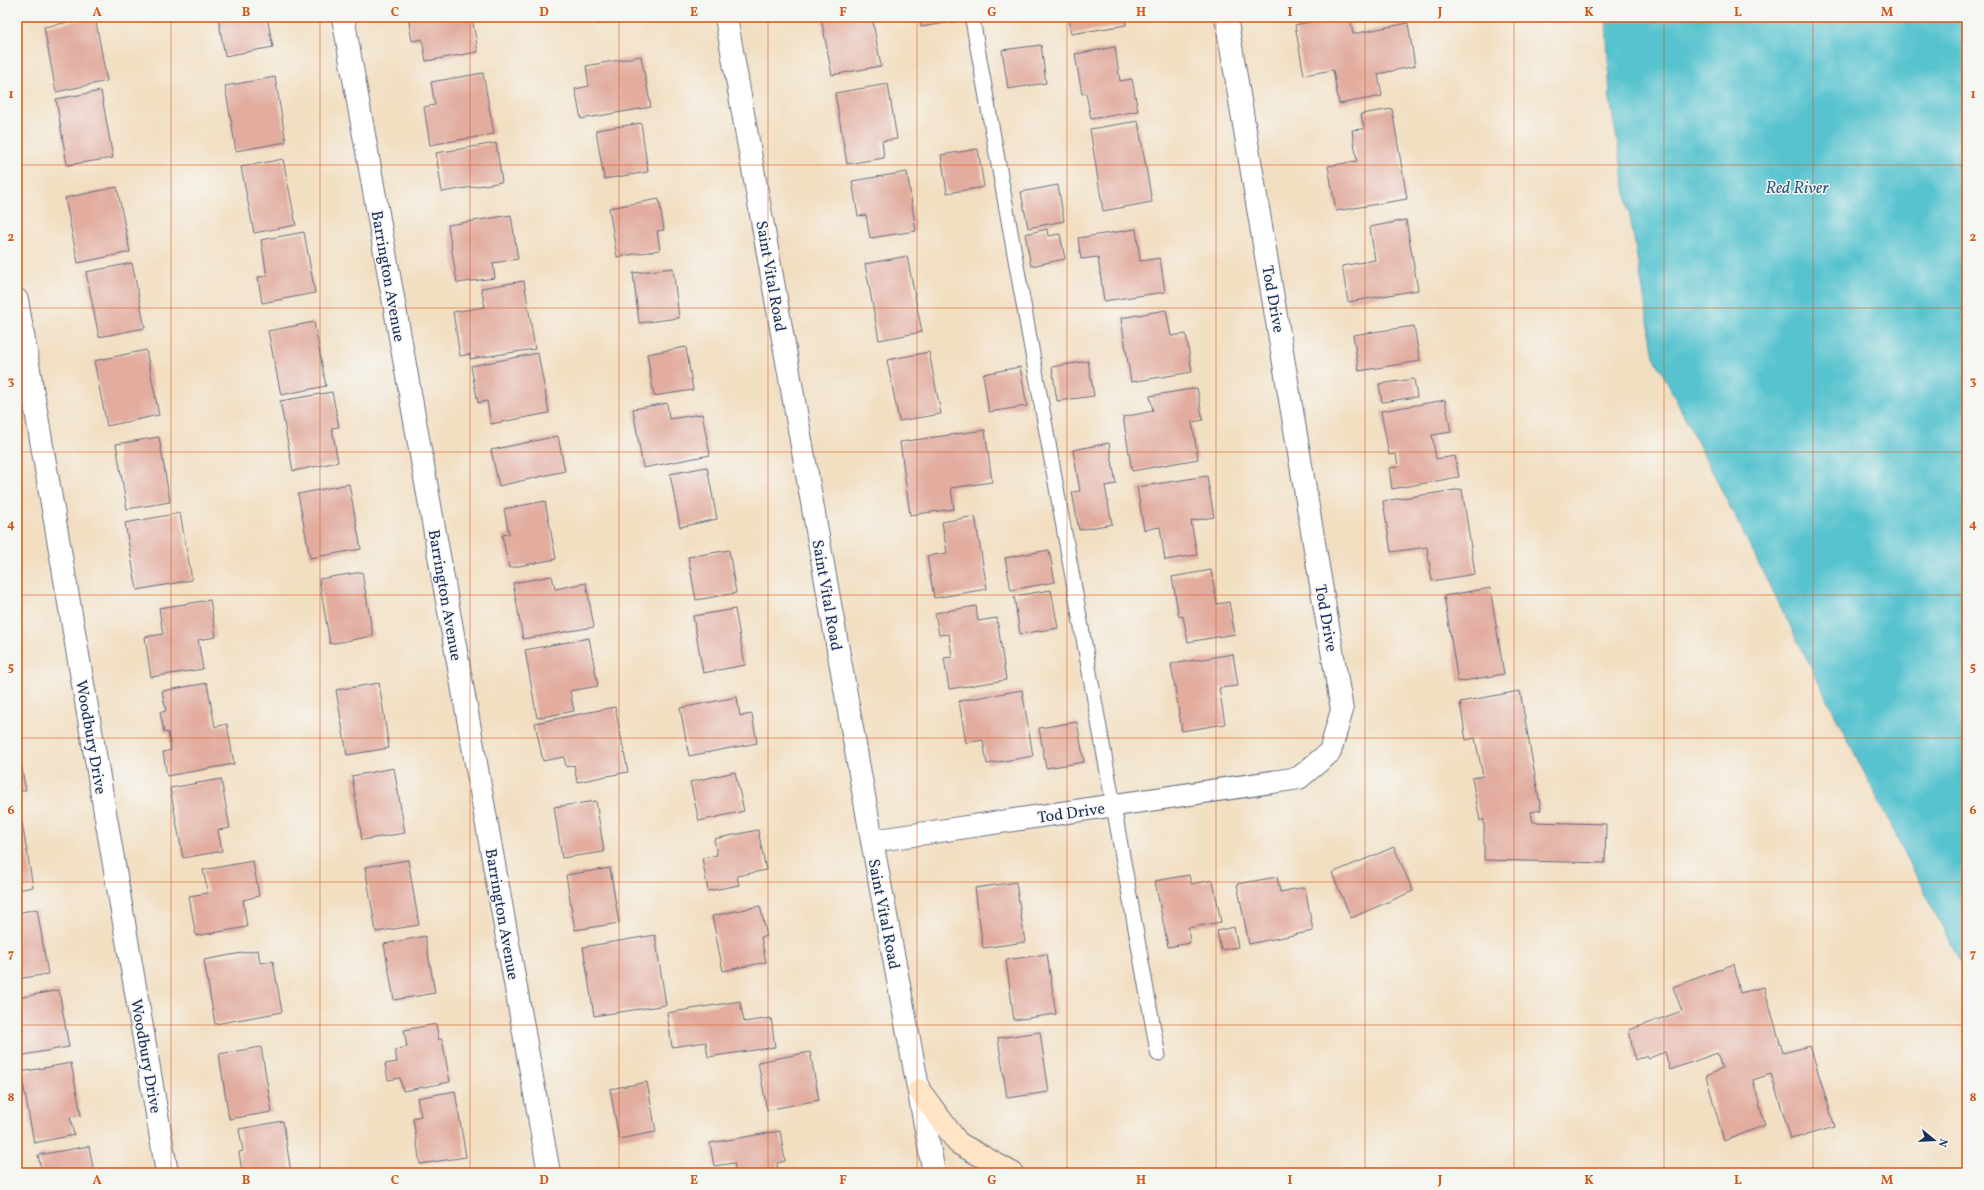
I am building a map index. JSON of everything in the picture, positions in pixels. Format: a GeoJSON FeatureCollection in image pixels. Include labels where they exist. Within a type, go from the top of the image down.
{"type":"FeatureCollection","features":[{"type":"Feature","properties":{"kind":"main road"},"geometry":{"type":"LineString","coordinates":[[919,1090],[958,1143],[1012,1173]]}},
{"type":"Feature","properties":{"kind":"street","name":"Barrington Avenue"},"geometry":{"type":"LineString","coordinates":[[343,17],[549,1173]]}},
{"type":"Feature","properties":{"kind":"street","name":"Saint Vital Road"},"geometry":{"type":"LineString","coordinates":[[726,17],[872,841],[934,1173]]}},
{"type":"Feature","properties":{"kind":"street","name":"Tod Drive"},"geometry":{"type":"LineString","coordinates":[[872,841],[1299,778],[1330,752],[1342,710],[1226,17]]}},
{"type":"Feature","properties":{"kind":"street","name":"Woodbury Drive"},"geometry":{"type":"LineString","coordinates":[[17,300],[167,1173]]}},
{"type":"Feature","properties":{"kind":"lane"},"geometry":{"type":"LineString","coordinates":[[972,17],[1158,1054]]}},
{"type":"Feature","properties":{"kind":"water","name":"Red River"},"geometry":{"type":"Polygon","coordinates":[[[1606,17],[1967,17],[1967,976],[1654,356],[1610,99],[1606,17]]]}},
{"type":"Feature","properties":{"kind":"building"},"geometry":{"type":"Polygon","coordinates":[[[95,17],[107,81],[56,92],[44,27],[95,17]]]}},
{"type":"Feature","properties":{"kind":"building"},"geometry":{"type":"Polygon","coordinates":[[[218,17],[267,17],[273,47],[225,56],[218,17]]]}},
{"type":"Feature","properties":{"kind":"building"},"geometry":{"type":"Polygon","coordinates":[[[408,17],[472,17],[478,52],[426,61],[422,39],[412,41],[408,17]]]}},
{"type":"Feature","properties":{"kind":"building"},"geometry":{"type":"Polygon","coordinates":[[[596,17],[640,17],[640,18],[597,24],[596,17]]]}},
{"type":"Feature","properties":{"kind":"building"},"geometry":{"type":"Polygon","coordinates":[[[821,17],[872,17],[881,66],[832,75],[821,17]]]}},
{"type":"Feature","properties":{"kind":"building"},"geometry":{"type":"Polygon","coordinates":[[[920,17],[958,17],[959,21],[921,27],[920,17]]]}},
{"type":"Feature","properties":{"kind":"building"},"geometry":{"type":"Polygon","coordinates":[[[1069,17],[1125,17],[1126,25],[1071,34],[1069,17]]]}},
{"type":"Feature","properties":{"kind":"building"},"geometry":{"type":"Polygon","coordinates":[[[1334,17],[1350,17],[1353,34],[1408,23],[1415,66],[1378,74],[1382,96],[1339,104],[1333,70],[1304,75],[1295,25],[1334,17]]]}},
{"type":"Feature","properties":{"kind":"building"},"geometry":{"type":"Polygon","coordinates":[[[1041,45],[1046,83],[1008,89],[1002,50],[1041,45]]]}},
{"type":"Feature","properties":{"kind":"building"},"geometry":{"type":"Polygon","coordinates":[[[1115,47],[1120,81],[1132,79],[1138,111],[1091,119],[1086,93],[1082,94],[1075,54],[1115,47]]]}},
{"type":"Feature","properties":{"kind":"building"},"geometry":{"type":"Polygon","coordinates":[[[641,56],[651,107],[581,119],[575,89],[589,86],[586,66],[641,56]]]}},
{"type":"Feature","properties":{"kind":"building"},"geometry":{"type":"Polygon","coordinates":[[[483,73],[494,134],[430,145],[424,107],[435,105],[431,82],[483,73]]]}},
{"type":"Feature","properties":{"kind":"building"},"geometry":{"type":"Polygon","coordinates":[[[275,77],[286,142],[236,151],[225,86],[275,77]]]}},
{"type":"Feature","properties":{"kind":"building"},"geometry":{"type":"Polygon","coordinates":[[[888,84],[897,139],[882,141],[884,158],[847,164],[835,93],[888,84]]]}},
{"type":"Feature","properties":{"kind":"building"},"geometry":{"type":"Polygon","coordinates":[[[101,91],[113,158],[67,165],[56,99],[101,91]]]}},
{"type":"Feature","properties":{"kind":"building"},"geometry":{"type":"Polygon","coordinates":[[[1392,109],[1407,199],[1336,211],[1328,166],[1357,161],[1352,130],[1364,129],[1361,114],[1392,109]]]}},
{"type":"Feature","properties":{"kind":"building"},"geometry":{"type":"Polygon","coordinates":[[[1138,121],[1152,202],[1103,211],[1090,129],[1138,121]]]}},
{"type":"Feature","properties":{"kind":"building"},"geometry":{"type":"Polygon","coordinates":[[[641,123],[648,172],[604,179],[596,130],[641,123]]]}},
{"type":"Feature","properties":{"kind":"building"},"geometry":{"type":"Polygon","coordinates":[[[496,143],[502,182],[442,192],[436,153],[496,143]]]}},
{"type":"Feature","properties":{"kind":"building"},"geometry":{"type":"Polygon","coordinates":[[[978,149],[984,187],[947,193],[941,155],[978,149]]]}},
{"type":"Feature","properties":{"kind":"building"},"geometry":{"type":"Polygon","coordinates":[[[283,159],[296,225],[254,233],[241,167],[283,159]]]}},
{"type":"Feature","properties":{"kind":"building"},"geometry":{"type":"Polygon","coordinates":[[[907,172],[916,231],[870,238],[866,215],[858,216],[852,181],[907,172]]]}},
{"type":"Feature","properties":{"kind":"building"},"geometry":{"type":"Polygon","coordinates":[[[1058,185],[1064,221],[1028,228],[1021,192],[1058,185]]]}},
{"type":"Feature","properties":{"kind":"building"},"geometry":{"type":"Polygon","coordinates":[[[117,187],[130,252],[78,263],[65,198],[117,187]]]}},
{"type":"Feature","properties":{"kind":"building"},"geometry":{"type":"Polygon","coordinates":[[[659,199],[664,230],[657,231],[660,250],[617,257],[609,208],[659,199]]]}},
{"type":"Feature","properties":{"kind":"building"},"geometry":{"type":"Polygon","coordinates":[[[511,215],[518,259],[493,263],[495,278],[457,283],[448,225],[511,215]]]}},
{"type":"Feature","properties":{"kind":"building"},"geometry":{"type":"Polygon","coordinates":[[[1406,220],[1418,290],[1348,302],[1342,266],[1375,260],[1370,227],[1406,220]]]}},
{"type":"Feature","properties":{"kind":"building"},"geometry":{"type":"Polygon","coordinates":[[[1047,229],[1048,236],[1060,234],[1065,259],[1031,266],[1025,234],[1047,229]]]}},
{"type":"Feature","properties":{"kind":"building"},"geometry":{"type":"Polygon","coordinates":[[[1136,229],[1140,261],[1160,258],[1165,292],[1104,301],[1098,257],[1081,259],[1078,238],[1136,229]]]}},
{"type":"Feature","properties":{"kind":"building"},"geometry":{"type":"Polygon","coordinates":[[[304,232],[315,293],[262,303],[258,277],[267,276],[261,240],[304,232]]]}},
{"type":"Feature","properties":{"kind":"building"},"geometry":{"type":"Polygon","coordinates":[[[907,256],[922,332],[879,340],[865,264],[907,256]]]}},
{"type":"Feature","properties":{"kind":"building"},"geometry":{"type":"Polygon","coordinates":[[[132,263],[145,328],[99,337],[86,272],[132,263]]]}},
{"type":"Feature","properties":{"kind":"building"},"geometry":{"type":"Polygon","coordinates":[[[673,268],[679,318],[639,323],[633,273],[673,268]]]}},
{"type":"Feature","properties":{"kind":"building"},"geometry":{"type":"Polygon","coordinates":[[[524,281],[535,349],[470,359],[470,354],[460,356],[453,312],[485,307],[481,288],[524,281]]]}},
{"type":"Feature","properties":{"kind":"building"},"geometry":{"type":"Polygon","coordinates":[[[1166,310],[1171,336],[1186,334],[1192,372],[1131,382],[1121,318],[1166,310]]]}},
{"type":"Feature","properties":{"kind":"building"},"geometry":{"type":"Polygon","coordinates":[[[314,322],[326,386],[281,395],[268,331],[314,322]]]}},
{"type":"Feature","properties":{"kind":"building"},"geometry":{"type":"Polygon","coordinates":[[[1414,326],[1420,361],[1359,371],[1353,335],[1414,326]]]}},
{"type":"Feature","properties":{"kind":"building"},"geometry":{"type":"Polygon","coordinates":[[[686,347],[693,390],[654,396],[647,354],[686,347]]]}},
{"type":"Feature","properties":{"kind":"building"},"geometry":{"type":"Polygon","coordinates":[[[146,350],[159,415],[107,426],[94,361],[146,350]]]}},
{"type":"Feature","properties":{"kind":"building"},"geometry":{"type":"Polygon","coordinates":[[[929,352],[941,414],[899,421],[887,360],[929,352]]]}},
{"type":"Feature","properties":{"kind":"building"},"geometry":{"type":"Polygon","coordinates":[[[538,353],[549,413],[491,424],[487,401],[478,403],[471,366],[538,353]]]}},
{"type":"Feature","properties":{"kind":"building"},"geometry":{"type":"Polygon","coordinates":[[[1088,361],[1094,396],[1057,401],[1052,367],[1088,361]]]}},
{"type":"Feature","properties":{"kind":"building"},"geometry":{"type":"Polygon","coordinates":[[[1020,367],[1027,406],[989,412],[983,374],[1020,367]]]}},
{"type":"Feature","properties":{"kind":"building"},"geometry":{"type":"Polygon","coordinates":[[[1414,379],[1417,397],[1382,402],[1379,384],[1414,379]]]}},
{"type":"Feature","properties":{"kind":"building"},"geometry":{"type":"Polygon","coordinates":[[[1197,388],[1203,420],[1192,422],[1198,459],[1132,471],[1123,417],[1153,411],[1150,396],[1197,388]]]}},
{"type":"Feature","properties":{"kind":"building"},"geometry":{"type":"Polygon","coordinates":[[[332,392],[339,427],[332,428],[338,462],[293,471],[280,401],[332,392]]]}},
{"type":"Feature","properties":{"kind":"building"},"geometry":{"type":"Polygon","coordinates":[[[1445,400],[1451,432],[1432,435],[1436,459],[1455,456],[1459,477],[1392,489],[1389,468],[1398,467],[1396,454],[1389,455],[1381,411],[1445,400]]]}},
{"type":"Feature","properties":{"kind":"building"},"geometry":{"type":"Polygon","coordinates":[[[667,403],[669,419],[702,414],[710,455],[643,468],[633,409],[667,403]]]}},
{"type":"Feature","properties":{"kind":"building"},"geometry":{"type":"Polygon","coordinates":[[[985,430],[992,482],[951,488],[954,509],[910,515],[900,442],[985,430]]]}},
{"type":"Feature","properties":{"kind":"building"},"geometry":{"type":"Polygon","coordinates":[[[558,436],[565,471],[499,486],[491,450],[558,436]]]}},
{"type":"Feature","properties":{"kind":"building"},"geometry":{"type":"Polygon","coordinates":[[[159,437],[170,502],[127,509],[116,444],[159,437]]]}},
{"type":"Feature","properties":{"kind":"building"},"geometry":{"type":"Polygon","coordinates":[[[1109,443],[1116,484],[1105,486],[1112,524],[1079,530],[1072,492],[1080,491],[1073,450],[1109,443]]]}},
{"type":"Feature","properties":{"kind":"building"},"geometry":{"type":"Polygon","coordinates":[[[707,467],[717,519],[680,527],[670,474],[707,467]]]}},
{"type":"Feature","properties":{"kind":"building"},"geometry":{"type":"Polygon","coordinates":[[[1207,476],[1214,517],[1191,521],[1197,555],[1165,560],[1160,527],[1144,530],[1137,487],[1207,476]]]}},
{"type":"Feature","properties":{"kind":"building"},"geometry":{"type":"Polygon","coordinates":[[[349,484],[361,549],[310,558],[298,494],[349,484]]]}},
{"type":"Feature","properties":{"kind":"building"},"geometry":{"type":"Polygon","coordinates":[[[1462,489],[1475,574],[1432,581],[1427,547],[1391,552],[1383,501],[1462,489]]]}},
{"type":"Feature","properties":{"kind":"building"},"geometry":{"type":"Polygon","coordinates":[[[545,501],[556,559],[509,568],[502,535],[509,534],[504,509],[545,501]]]}},
{"type":"Feature","properties":{"kind":"building"},"geometry":{"type":"Polygon","coordinates":[[[180,513],[192,580],[137,590],[125,523],[180,513]]]}},
{"type":"Feature","properties":{"kind":"building"},"geometry":{"type":"Polygon","coordinates":[[[975,516],[987,589],[934,598],[927,556],[947,553],[942,522],[975,516]]]}},
{"type":"Feature","properties":{"kind":"building"},"geometry":{"type":"Polygon","coordinates":[[[729,550],[736,593],[696,600],[688,557],[729,550]]]}},
{"type":"Feature","properties":{"kind":"building"},"geometry":{"type":"Polygon","coordinates":[[[1049,550],[1055,582],[1011,590],[1005,558],[1049,550]]]}},
{"type":"Feature","properties":{"kind":"building"},"geometry":{"type":"Polygon","coordinates":[[[1211,570],[1217,604],[1229,602],[1235,634],[1188,642],[1183,616],[1179,617],[1172,577],[1211,570]]]}},
{"type":"Feature","properties":{"kind":"building"},"geometry":{"type":"Polygon","coordinates":[[[362,572],[373,636],[330,644],[319,579],[362,572]]]}},
{"type":"Feature","properties":{"kind":"building"},"geometry":{"type":"Polygon","coordinates":[[[552,576],[555,589],[586,583],[594,627],[523,639],[513,583],[552,576]]]}},
{"type":"Feature","properties":{"kind":"building"},"geometry":{"type":"Polygon","coordinates":[[[1490,588],[1504,674],[1458,682],[1444,596],[1490,588]]]}},
{"type":"Feature","properties":{"kind":"building"},"geometry":{"type":"Polygon","coordinates":[[[1051,590],[1058,628],[1020,634],[1014,596],[1051,590]]]}},
{"type":"Feature","properties":{"kind":"building"},"geometry":{"type":"Polygon","coordinates":[[[210,600],[216,637],[198,640],[203,669],[151,677],[145,637],[163,634],[159,608],[210,600]]]}},
{"type":"Feature","properties":{"kind":"building"},"geometry":{"type":"Polygon","coordinates":[[[976,606],[978,621],[997,618],[1006,680],[949,689],[944,658],[952,657],[949,634],[939,635],[935,613],[976,606]]]}},
{"type":"Feature","properties":{"kind":"building"},"geometry":{"type":"Polygon","coordinates":[[[735,609],[745,665],[703,673],[693,616],[735,609]]]}},
{"type":"Feature","properties":{"kind":"building"},"geometry":{"type":"Polygon","coordinates":[[[589,638],[598,686],[570,691],[574,711],[537,718],[525,650],[589,638]]]}},
{"type":"Feature","properties":{"kind":"building"},"geometry":{"type":"Polygon","coordinates":[[[1233,654],[1238,686],[1219,688],[1225,724],[1182,731],[1171,664],[1233,654]]]}},
{"type":"Feature","properties":{"kind":"building"},"geometry":{"type":"Polygon","coordinates":[[[207,683],[215,727],[227,724],[234,764],[167,776],[163,752],[171,750],[168,732],[164,733],[160,712],[166,711],[162,691],[207,683]]]}},
{"type":"Feature","properties":{"kind":"building"},"geometry":{"type":"Polygon","coordinates":[[[379,683],[389,748],[347,755],[336,690],[379,683]]]}},
{"type":"Feature","properties":{"kind":"building"},"geometry":{"type":"Polygon","coordinates":[[[1022,690],[1033,756],[987,764],[983,740],[966,743],[959,701],[1022,690]]]}},
{"type":"Feature","properties":{"kind":"building"},"geometry":{"type":"Polygon","coordinates":[[[1520,691],[1541,810],[1531,812],[1533,822],[1606,824],[1605,863],[1484,860],[1484,819],[1480,821],[1472,778],[1483,776],[1475,738],[1466,740],[1460,702],[1520,691]]]}},
{"type":"Feature","properties":{"kind":"building"},"geometry":{"type":"Polygon","coordinates":[[[737,697],[740,716],[752,714],[757,743],[689,756],[680,708],[737,697]]]}},
{"type":"Feature","properties":{"kind":"building"},"geometry":{"type":"Polygon","coordinates":[[[615,707],[628,772],[577,782],[574,765],[566,767],[564,757],[543,761],[535,723],[615,707]]]}},
{"type":"Feature","properties":{"kind":"building"},"geometry":{"type":"Polygon","coordinates":[[[1077,722],[1084,762],[1046,768],[1039,728],[1077,722]]]}},
{"type":"Feature","properties":{"kind":"building"},"geometry":{"type":"Polygon","coordinates":[[[17,746],[26,790],[17,792],[17,746]]]}},
{"type":"Feature","properties":{"kind":"building"},"geometry":{"type":"Polygon","coordinates":[[[394,768],[405,833],[362,840],[352,776],[394,768]]]}},
{"type":"Feature","properties":{"kind":"building"},"geometry":{"type":"Polygon","coordinates":[[[735,772],[744,811],[699,821],[690,782],[735,772]]]}},
{"type":"Feature","properties":{"kind":"building"},"geometry":{"type":"Polygon","coordinates":[[[221,779],[230,828],[218,830],[222,851],[183,858],[170,788],[221,779]]]}},
{"type":"Feature","properties":{"kind":"building"},"geometry":{"type":"Polygon","coordinates":[[[596,801],[604,852],[562,858],[554,807],[596,801]]]}},
{"type":"Feature","properties":{"kind":"building"},"geometry":{"type":"Polygon","coordinates":[[[22,823],[33,887],[17,890],[17,824],[22,823]]]}},
{"type":"Feature","properties":{"kind":"building"},"geometry":{"type":"Polygon","coordinates":[[[758,830],[766,870],[737,876],[739,885],[708,891],[702,858],[717,855],[714,839],[758,830]]]}},
{"type":"Feature","properties":{"kind":"building"},"geometry":{"type":"Polygon","coordinates":[[[1394,847],[1413,891],[1351,918],[1332,873],[1394,847]]]}},
{"type":"Feature","properties":{"kind":"building"},"geometry":{"type":"Polygon","coordinates":[[[408,860],[419,925],[376,932],[365,867],[408,860]]]}},
{"type":"Feature","properties":{"kind":"building"},"geometry":{"type":"Polygon","coordinates":[[[253,861],[259,896],[243,900],[247,927],[196,936],[189,896],[208,893],[203,870],[253,861]]]}},
{"type":"Feature","properties":{"kind":"building"},"geometry":{"type":"Polygon","coordinates":[[[610,868],[619,923],[575,930],[566,875],[610,868]]]}},
{"type":"Feature","properties":{"kind":"building"},"geometry":{"type":"Polygon","coordinates":[[[1189,875],[1191,884],[1213,880],[1221,922],[1188,928],[1190,943],[1168,947],[1155,881],[1189,875]]]}},
{"type":"Feature","properties":{"kind":"building"},"geometry":{"type":"Polygon","coordinates":[[[1277,877],[1280,892],[1305,887],[1313,931],[1249,944],[1237,884],[1277,877]]]}},
{"type":"Feature","properties":{"kind":"building"},"geometry":{"type":"Polygon","coordinates":[[[1016,882],[1025,942],[983,948],[975,888],[1016,882]]]}},
{"type":"Feature","properties":{"kind":"building"},"geometry":{"type":"Polygon","coordinates":[[[760,906],[767,936],[761,937],[766,962],[723,971],[712,916],[760,906]]]}},
{"type":"Feature","properties":{"kind":"building"},"geometry":{"type":"Polygon","coordinates":[[[37,909],[48,974],[17,979],[17,913],[37,909]]]}},
{"type":"Feature","properties":{"kind":"building"},"geometry":{"type":"Polygon","coordinates":[[[1234,927],[1238,947],[1221,950],[1217,931],[1234,927]]]}},
{"type":"Feature","properties":{"kind":"building"},"geometry":{"type":"Polygon","coordinates":[[[655,935],[666,1005],[594,1016],[583,947],[655,935]]]}},
{"type":"Feature","properties":{"kind":"building"},"geometry":{"type":"Polygon","coordinates":[[[425,936],[435,993],[394,1000],[384,944],[425,936]]]}},
{"type":"Feature","properties":{"kind":"building"},"geometry":{"type":"Polygon","coordinates":[[[258,950],[260,963],[273,961],[282,1012],[215,1024],[204,960],[258,950]]]}},
{"type":"Feature","properties":{"kind":"building"},"geometry":{"type":"Polygon","coordinates":[[[1047,954],[1056,1014],[1014,1020],[1006,960],[1047,954]]]}},
{"type":"Feature","properties":{"kind":"building"},"geometry":{"type":"Polygon","coordinates":[[[1734,964],[1740,993],[1764,987],[1783,1053],[1810,1046],[1835,1127],[1791,1139],[1771,1074],[1753,1080],[1765,1125],[1724,1141],[1706,1076],[1722,1069],[1717,1053],[1670,1070],[1665,1052],[1649,1058],[1647,1055],[1635,1060],[1629,1030],[1682,1011],[1673,987],[1734,964]]]}},
{"type":"Feature","properties":{"kind":"building"},"geometry":{"type":"Polygon","coordinates":[[[59,990],[69,1047],[18,1056],[17,998],[59,990]]]}},
{"type":"Feature","properties":{"kind":"building"},"geometry":{"type":"Polygon","coordinates":[[[740,1001],[744,1022],[771,1018],[775,1047],[708,1057],[706,1042],[672,1047],[667,1013],[740,1001]]]}},
{"type":"Feature","properties":{"kind":"building"},"geometry":{"type":"Polygon","coordinates":[[[436,1024],[439,1040],[442,1039],[450,1082],[403,1091],[400,1078],[388,1080],[385,1064],[397,1062],[395,1050],[407,1047],[404,1030],[436,1024]]]}},
{"type":"Feature","properties":{"kind":"building"},"geometry":{"type":"Polygon","coordinates":[[[1040,1032],[1049,1092],[1007,1098],[998,1038],[1040,1032]]]}},
{"type":"Feature","properties":{"kind":"building"},"geometry":{"type":"Polygon","coordinates":[[[261,1047],[272,1112],[229,1119],[219,1054],[261,1047]]]}},
{"type":"Feature","properties":{"kind":"building"},"geometry":{"type":"Polygon","coordinates":[[[810,1052],[819,1100],[767,1110],[758,1062],[810,1052]]]}},
{"type":"Feature","properties":{"kind":"building"},"geometry":{"type":"Polygon","coordinates":[[[71,1063],[81,1115],[70,1117],[74,1135],[34,1143],[21,1072],[71,1063]]]}},
{"type":"Feature","properties":{"kind":"building"},"geometry":{"type":"Polygon","coordinates":[[[647,1082],[656,1132],[619,1139],[610,1089],[647,1082]]]}},
{"type":"Feature","properties":{"kind":"building"},"geometry":{"type":"Polygon","coordinates":[[[455,1091],[466,1157],[420,1164],[413,1118],[421,1116],[417,1098],[455,1091]]]}},
{"type":"Feature","properties":{"kind":"building"},"geometry":{"type":"Polygon","coordinates":[[[283,1121],[291,1173],[242,1173],[239,1152],[243,1151],[239,1129],[283,1121]]]}},
{"type":"Feature","properties":{"kind":"building"},"geometry":{"type":"Polygon","coordinates":[[[780,1131],[785,1161],[777,1163],[778,1173],[736,1173],[734,1163],[714,1166],[710,1143],[780,1131]]]}},
{"type":"Feature","properties":{"kind":"building"},"geometry":{"type":"Polygon","coordinates":[[[89,1146],[94,1173],[42,1173],[38,1155],[89,1146]]]}}]}
